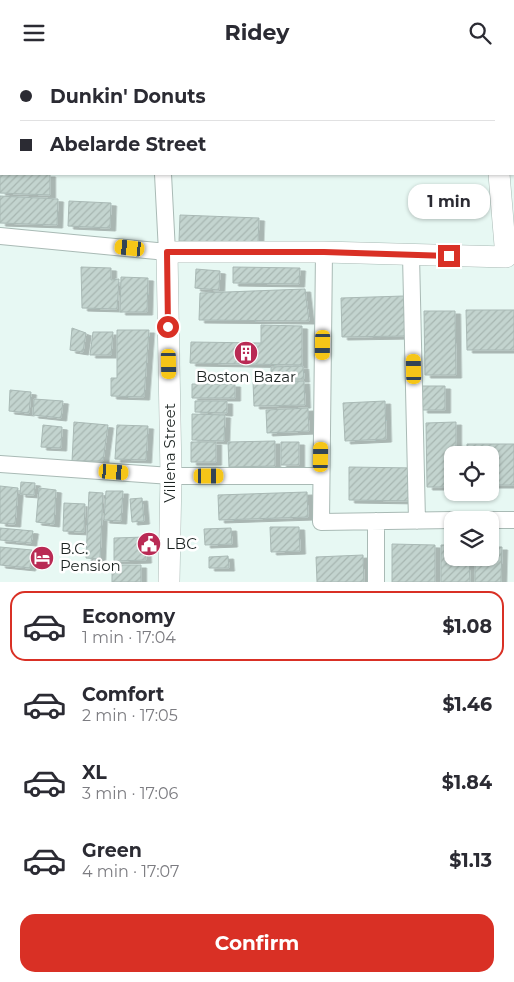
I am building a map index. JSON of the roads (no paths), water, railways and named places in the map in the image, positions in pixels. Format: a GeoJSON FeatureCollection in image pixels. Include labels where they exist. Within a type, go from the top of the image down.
{"type":"FeatureCollection","features":[{"type":"Feature","properties":{"kind":"main road"},"geometry":{"type":"LineString","coordinates":[[167,252],[324,252],[510,257],[499,175]]}},
{"type":"Feature","properties":{"kind":"main road","name":"Villena Street"},"geometry":{"type":"LineString","coordinates":[[167,252],[171,476],[169,582]]}},
{"type":"Feature","properties":{"kind":"street","name":"Villena Street"},"geometry":{"type":"LineString","coordinates":[[163,175],[167,252]]}},
{"type":"Feature","properties":{"kind":"street"},"geometry":{"type":"LineString","coordinates":[[0,236],[167,252]]}},
{"type":"Feature","properties":{"kind":"street"},"geometry":{"type":"LineString","coordinates":[[324,252],[321,521],[444,520]]}},
{"type":"Feature","properties":{"kind":"street"},"geometry":{"type":"LineString","coordinates":[[411,255],[417,521]]}},
{"type":"Feature","properties":{"kind":"street"},"geometry":{"type":"LineString","coordinates":[[0,464],[171,476],[321,476]]}},
{"type":"Feature","properties":{"kind":"street"},"geometry":{"type":"LineString","coordinates":[[499,520],[514,520]]}},
{"type":"Feature","properties":{"kind":"street"},"geometry":{"type":"LineString","coordinates":[[376,521],[376,582]]}},
{"type":"Feature","properties":{"kind":"place","name":"Boston Bazar"},"geometry":{"type":"Point","coordinates":[246,353]}},
{"type":"Feature","properties":{"kind":"place","name":"LBC"},"geometry":{"type":"Point","coordinates":[149,544]}},
{"type":"Feature","properties":{"kind":"place","name":"B.C. Pension"},"geometry":{"type":"Point","coordinates":[42,558]}}]}
